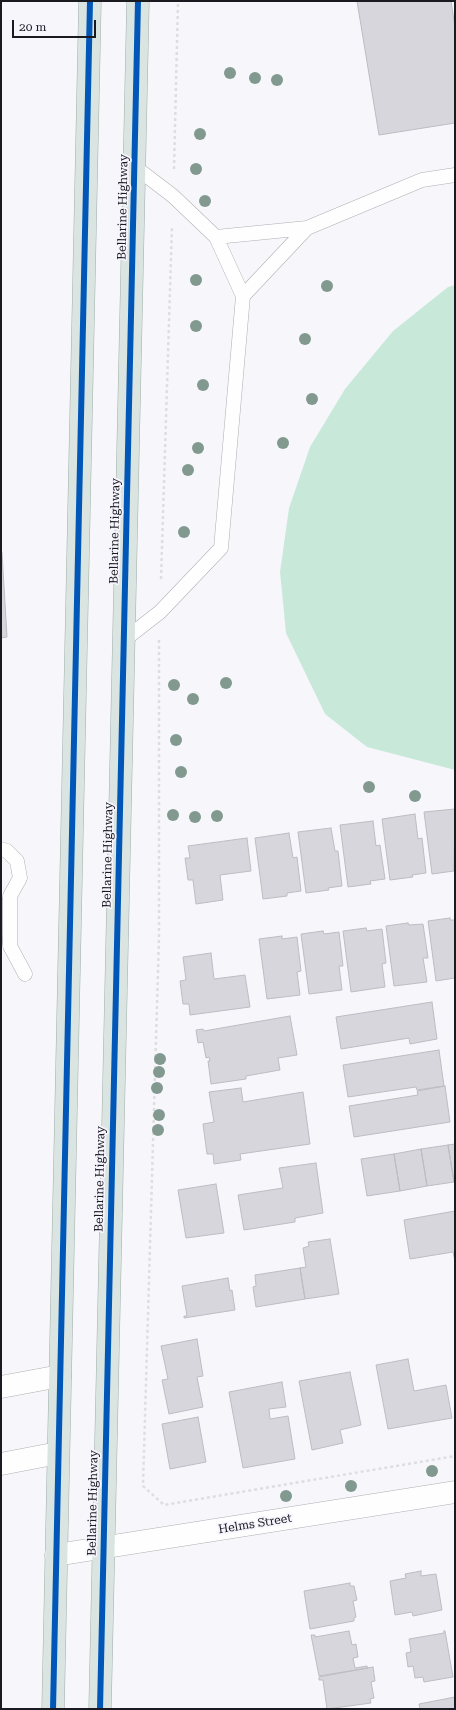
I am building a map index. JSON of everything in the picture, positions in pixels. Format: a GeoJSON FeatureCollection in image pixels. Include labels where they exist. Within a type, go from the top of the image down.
{"type":"FeatureCollection","features":[{"type":"Feature","properties":{"kind":"highway"},"geometry":{"type":"LineString","coordinates":[[53,1709],[90,1]]}},
{"type":"Feature","properties":{"kind":"highway","name":"Bellarine Highway"},"geometry":{"type":"LineString","coordinates":[[100,1709],[138,1]]}},
{"type":"Feature","properties":{"kind":"street"},"geometry":{"type":"LineString","coordinates":[[1,1387],[60,1376]]}},
{"type":"Feature","properties":{"kind":"street"},"geometry":{"type":"LineString","coordinates":[[1,1464],[58,1453]]}},
{"type":"Feature","properties":{"kind":"street","name":"Helms Street"},"geometry":{"type":"LineString","coordinates":[[56,1555],[455,1492]]}},
{"type":"Feature","properties":{"kind":"lane"},"geometry":{"type":"LineString","coordinates":[[124,640],[160,612],[221,548],[243,296],[216,238],[174,196],[134,167]]}},
{"type":"Feature","properties":{"kind":"lane"},"geometry":{"type":"LineString","coordinates":[[216,238],[307,228],[422,180],[455,175]]}},
{"type":"Feature","properties":{"kind":"lane"},"geometry":{"type":"LineString","coordinates":[[243,296],[307,228]]}},
{"type":"Feature","properties":{"kind":"lane"},"geometry":{"type":"LineString","coordinates":[[1,849],[7,851],[16,861],[20,878],[10,896],[10,946],[25,974]]}},
{"type":"Feature","properties":{"kind":"path"},"geometry":{"type":"LineString","coordinates":[[178,1],[174,196],[160,612],[159,937],[143,1486],[164,1505],[455,1456]]}},
{"type":"Feature","properties":{"kind":"green space"},"geometry":{"type":"Polygon","coordinates":[[[455,285],[455,770],[367,747],[325,714],[286,633],[280,572],[289,508],[310,447],[345,389],[393,331],[448,287],[455,285]]]}},
{"type":"Feature","properties":{"kind":"building"},"geometry":{"type":"Polygon","coordinates":[[[357,1],[451,1],[455,27],[455,123],[379,135],[357,1]]]}},
{"type":"Feature","properties":{"kind":"building"},"geometry":{"type":"Polygon","coordinates":[[[2,553],[7,637],[1,638],[1,554],[2,553]]]}},
{"type":"Feature","properties":{"kind":"building"},"geometry":{"type":"Polygon","coordinates":[[[455,809],[454,871],[432,874],[424,812],[455,809]]]}},
{"type":"Feature","properties":{"kind":"building"},"geometry":{"type":"Polygon","coordinates":[[[415,814],[418,839],[422,838],[426,873],[412,875],[413,877],[390,880],[382,819],[415,814]]]}},
{"type":"Feature","properties":{"kind":"building"},"geometry":{"type":"Polygon","coordinates":[[[373,821],[376,846],[380,845],[385,879],[370,881],[371,884],[348,887],[340,825],[373,821]]]}},
{"type":"Feature","properties":{"kind":"building"},"geometry":{"type":"Polygon","coordinates":[[[331,828],[335,851],[338,851],[342,886],[328,888],[329,890],[306,893],[298,832],[331,828]]]}},
{"type":"Feature","properties":{"kind":"building"},"geometry":{"type":"Polygon","coordinates":[[[289,833],[293,858],[297,857],[301,891],[287,893],[287,896],[263,899],[255,838],[289,833]]]}},
{"type":"Feature","properties":{"kind":"building"},"geometry":{"type":"Polygon","coordinates":[[[247,838],[251,871],[220,875],[223,900],[196,904],[193,880],[188,880],[185,858],[190,858],[188,846],[247,838]]]}},
{"type":"Feature","properties":{"kind":"building"},"geometry":{"type":"Polygon","coordinates":[[[1,898],[9,898],[2,945],[1,945],[1,898]]]}},
{"type":"Feature","properties":{"kind":"building"},"geometry":{"type":"Polygon","coordinates":[[[450,918],[450,920],[455,920],[455,978],[436,981],[428,921],[450,918]]]}},
{"type":"Feature","properties":{"kind":"building"},"geometry":{"type":"Polygon","coordinates":[[[408,923],[409,925],[423,924],[428,958],[423,958],[427,982],[394,986],[386,926],[408,923]]]}},
{"type":"Feature","properties":{"kind":"building"},"geometry":{"type":"Polygon","coordinates":[[[366,928],[367,931],[382,929],[386,963],[382,964],[385,987],[351,992],[343,931],[366,928]]]}},
{"type":"Feature","properties":{"kind":"building"},"geometry":{"type":"Polygon","coordinates":[[[323,931],[324,934],[339,932],[343,966],[339,966],[342,990],[309,994],[301,934],[323,931]]]}},
{"type":"Feature","properties":{"kind":"building"},"geometry":{"type":"Polygon","coordinates":[[[282,936],[282,939],[297,937],[301,971],[297,972],[300,995],[267,999],[259,939],[282,936]]]}},
{"type":"Feature","properties":{"kind":"building"},"geometry":{"type":"Polygon","coordinates":[[[211,953],[214,979],[245,975],[250,1007],[190,1015],[189,1004],[183,1004],[180,981],[186,980],[183,957],[211,953]]]}},
{"type":"Feature","properties":{"kind":"building"},"geometry":{"type":"Polygon","coordinates":[[[432,1002],[437,1039],[410,1044],[409,1038],[341,1049],[336,1017],[432,1002]]]}},
{"type":"Feature","properties":{"kind":"building"},"geometry":{"type":"Polygon","coordinates":[[[290,1016],[297,1055],[278,1058],[280,1070],[246,1076],[246,1079],[211,1084],[208,1061],[210,1061],[209,1057],[206,1058],[203,1042],[198,1043],[196,1030],[203,1029],[204,1031],[290,1016]]]}},
{"type":"Feature","properties":{"kind":"building"},"geometry":{"type":"Polygon","coordinates":[[[439,1050],[444,1086],[417,1090],[416,1087],[348,1097],[343,1065],[439,1050]]]}},
{"type":"Feature","properties":{"kind":"building"},"geometry":{"type":"Polygon","coordinates":[[[445,1086],[450,1122],[354,1137],[349,1106],[418,1095],[417,1091],[445,1086]]]}},
{"type":"Feature","properties":{"kind":"building"},"geometry":{"type":"Polygon","coordinates":[[[241,1088],[243,1102],[303,1092],[310,1144],[240,1154],[241,1160],[214,1164],[213,1154],[207,1154],[203,1124],[214,1122],[209,1092],[241,1088]]]}},
{"type":"Feature","properties":{"kind":"building"},"geometry":{"type":"Polygon","coordinates":[[[455,1144],[455,1182],[454,1182],[448,1145],[455,1144]]]}},
{"type":"Feature","properties":{"kind":"building"},"geometry":{"type":"Polygon","coordinates":[[[448,1145],[454,1182],[427,1186],[421,1149],[448,1145]]]}},
{"type":"Feature","properties":{"kind":"building"},"geometry":{"type":"Polygon","coordinates":[[[421,1149],[427,1186],[400,1191],[394,1154],[421,1149]]]}},
{"type":"Feature","properties":{"kind":"building"},"geometry":{"type":"Polygon","coordinates":[[[394,1154],[400,1191],[367,1196],[361,1159],[394,1154]]]}},
{"type":"Feature","properties":{"kind":"building"},"geometry":{"type":"Polygon","coordinates":[[[316,1163],[323,1213],[295,1218],[295,1222],[244,1230],[238,1195],[283,1188],[279,1168],[316,1163]]]}},
{"type":"Feature","properties":{"kind":"building"},"geometry":{"type":"Polygon","coordinates":[[[216,1184],[224,1233],[186,1238],[178,1190],[216,1184]]]}},
{"type":"Feature","properties":{"kind":"building"},"geometry":{"type":"Polygon","coordinates":[[[455,1211],[455,1261],[453,1252],[410,1259],[404,1220],[455,1211]]]}},
{"type":"Feature","properties":{"kind":"building"},"geometry":{"type":"Polygon","coordinates":[[[330,1239],[339,1294],[305,1299],[300,1268],[306,1267],[303,1248],[309,1246],[308,1242],[330,1239]]]}},
{"type":"Feature","properties":{"kind":"building"},"geometry":{"type":"Polygon","coordinates":[[[300,1268],[305,1299],[256,1307],[253,1287],[256,1286],[255,1275],[300,1268]]]}},
{"type":"Feature","properties":{"kind":"building"},"geometry":{"type":"Polygon","coordinates":[[[228,1278],[230,1291],[232,1290],[235,1310],[184,1318],[184,1316],[187,1316],[182,1286],[228,1278]]]}},
{"type":"Feature","properties":{"kind":"building"},"geometry":{"type":"Polygon","coordinates":[[[197,1339],[203,1376],[197,1377],[203,1407],[169,1414],[162,1380],[168,1379],[161,1346],[197,1339]]]}},
{"type":"Feature","properties":{"kind":"building"},"geometry":{"type":"Polygon","coordinates":[[[408,1359],[414,1391],[446,1385],[452,1418],[388,1429],[376,1365],[408,1359]]]}},
{"type":"Feature","properties":{"kind":"building"},"geometry":{"type":"Polygon","coordinates":[[[350,1372],[361,1425],[340,1430],[343,1443],[312,1450],[299,1381],[350,1372]]]}},
{"type":"Feature","properties":{"kind":"building"},"geometry":{"type":"Polygon","coordinates":[[[282,1382],[286,1407],[269,1409],[270,1419],[288,1416],[295,1459],[243,1468],[229,1392],[282,1382]]]}},
{"type":"Feature","properties":{"kind":"building"},"geometry":{"type":"Polygon","coordinates":[[[198,1417],[206,1462],[170,1469],[162,1424],[198,1417]]]}},
{"type":"Feature","properties":{"kind":"building"},"geometry":{"type":"Polygon","coordinates":[[[421,1571],[421,1576],[436,1574],[442,1610],[413,1616],[412,1612],[395,1615],[390,1581],[406,1578],[405,1574],[421,1571]]]}},
{"type":"Feature","properties":{"kind":"building"},"geometry":{"type":"Polygon","coordinates":[[[350,1583],[350,1586],[354,1586],[357,1600],[353,1601],[356,1617],[354,1618],[354,1621],[310,1629],[304,1591],[350,1583]]]}},
{"type":"Feature","properties":{"kind":"building"},"geometry":{"type":"Polygon","coordinates":[[[349,1631],[352,1645],[356,1644],[358,1657],[353,1658],[355,1668],[367,1666],[368,1668],[319,1676],[311,1635],[315,1635],[315,1637],[349,1631]]]}},
{"type":"Feature","properties":{"kind":"building"},"geometry":{"type":"Polygon","coordinates":[[[444,1631],[453,1677],[424,1682],[423,1677],[415,1678],[413,1666],[408,1667],[406,1653],[411,1652],[409,1639],[444,1633],[444,1631]]]}},
{"type":"Feature","properties":{"kind":"building"},"geometry":{"type":"Polygon","coordinates":[[[373,1667],[375,1681],[371,1682],[374,1698],[370,1699],[371,1703],[327,1709],[323,1680],[319,1680],[319,1677],[373,1667]]]}},
{"type":"Feature","properties":{"kind":"building"},"geometry":{"type":"Polygon","coordinates":[[[455,1697],[455,1709],[420,1709],[419,1704],[455,1697]]]}},
{"type":"Feature","properties":{"kind":"cycle path"},"geometry":{"type":"LineString","coordinates":[[53,1709],[90,1]]}},
{"type":"Feature","properties":{"kind":"cycle path"},"geometry":{"type":"LineString","coordinates":[[100,1709],[138,1]]}}]}
